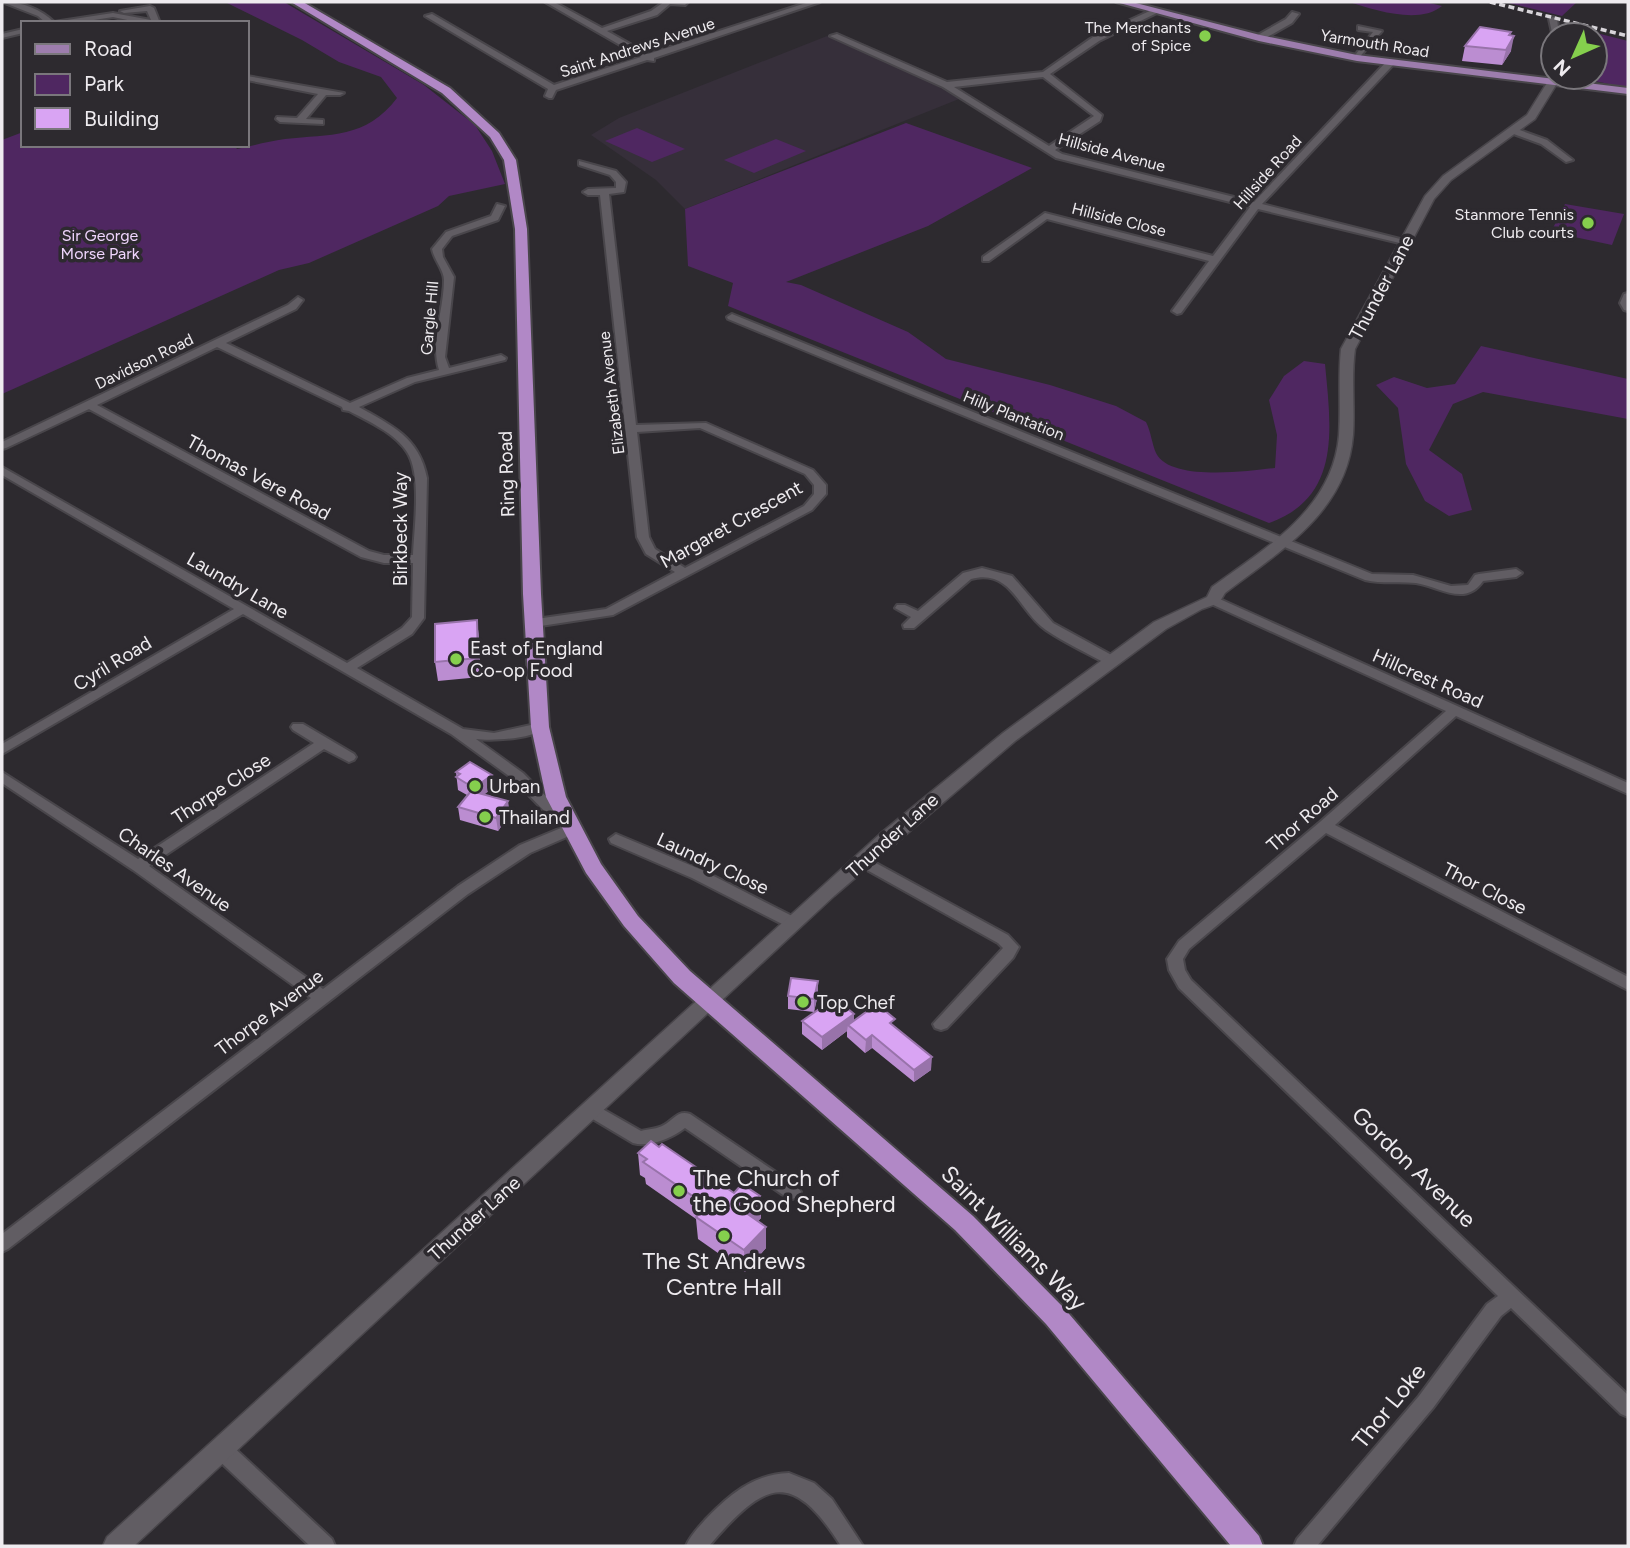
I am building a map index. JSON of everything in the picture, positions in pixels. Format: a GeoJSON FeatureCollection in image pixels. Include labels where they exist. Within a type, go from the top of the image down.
{"type":"FeatureCollection","features":[{"type":"Feature","properties":{"kind":"highway","name":"Ring Road"},"geometry":{"type":"LineString","coordinates":[[296,2],[453,95],[484,122],[503,148],[515,175],[521,240],[540,727],[556,797],[593,868],[631,921],[682,977],[709,1001]]}},
{"type":"Feature","properties":{"kind":"highway","name":"Saint Williams Way"},"geometry":{"type":"LineString","coordinates":[[709,1001],[964,1223],[1055,1316],[1249,1546]]}},
{"type":"Feature","properties":{"kind":"main road","name":"Yarmouth Road"},"geometry":{"type":"LineString","coordinates":[[1121,2],[1259,38],[1357,58],[1539,77]]}},
{"type":"Feature","properties":{"kind":"main road","name":"Yarmouth Road"},"geometry":{"type":"LineString","coordinates":[[1609,88],[1628,91]]}},
{"type":"Feature","properties":{"kind":"street"},"geometry":{"type":"LineString","coordinates":[[549,2],[651,59]]}},
{"type":"Feature","properties":{"kind":"street"},"geometry":{"type":"LineString","coordinates":[[601,31],[654,13],[668,2],[685,3]]}},
{"type":"Feature","properties":{"kind":"street","name":"Saint Andrews Avenue"},"geometry":{"type":"LineString","coordinates":[[429,16],[551,92],[816,2]]}},
{"type":"Feature","properties":{"kind":"street"},"geometry":{"type":"LineString","coordinates":[[5,3],[33,11],[48,21]]}},
{"type":"Feature","properties":{"kind":"street"},"geometry":{"type":"LineString","coordinates":[[946,85],[1045,74],[1096,39],[1157,11]]}},
{"type":"Feature","properties":{"kind":"street"},"geometry":{"type":"LineString","coordinates":[[1259,38],[1289,21],[1295,14]]}},
{"type":"Feature","properties":{"kind":"street"},"geometry":{"type":"LineString","coordinates":[[70,21],[102,16],[148,21]]}},
{"type":"Feature","properties":{"kind":"street"},"geometry":{"type":"LineString","coordinates":[[1361,28],[1389,33]]}},
{"type":"Feature","properties":{"kind":"street"},"geometry":{"type":"LineString","coordinates":[[2,36],[21,31]]}},
{"type":"Feature","properties":{"kind":"street"},"geometry":{"type":"LineString","coordinates":[[1357,58],[1378,31]]}},
{"type":"Feature","properties":{"kind":"street","name":"Hillside Avenue"},"geometry":{"type":"LineString","coordinates":[[834,36],[946,85],[1048,151],[1405,243]]}},
{"type":"Feature","properties":{"kind":"street","name":"Hillside Road"},"geometry":{"type":"LineString","coordinates":[[1177,310],[1256,205],[1390,63]]}},
{"type":"Feature","properties":{"kind":"street"},"geometry":{"type":"LineString","coordinates":[[1045,74],[1098,115],[1097,119],[1048,151]]}},
{"type":"Feature","properties":{"kind":"street"},"geometry":{"type":"LineString","coordinates":[[248,78],[324,93],[340,93]]}},
{"type":"Feature","properties":{"kind":"street","name":"Thunder Lane"},"geometry":{"type":"LineString","coordinates":[[116,1546],[793,923],[993,748],[1190,607],[1213,600],[1218,590],[1283,542],[1310,518],[1338,475],[1346,436],[1345,376],[1348,349],[1429,198],[1447,178],[1514,131],[1538,109],[1549,91]]}},
{"type":"Feature","properties":{"kind":"street"},"geometry":{"type":"LineString","coordinates":[[299,121],[324,93]]}},
{"type":"Feature","properties":{"kind":"street"},"geometry":{"type":"LineString","coordinates":[[280,119],[320,122]]}},
{"type":"Feature","properties":{"kind":"street"},"geometry":{"type":"LineString","coordinates":[[1514,131],[1559,151],[1569,160]]}},
{"type":"Feature","properties":{"kind":"street"},"geometry":{"type":"LineString","coordinates":[[1559,151],[1573,149]]}},
{"type":"Feature","properties":{"kind":"street"},"geometry":{"type":"LineString","coordinates":[[582,163],[612,173],[621,182],[621,190],[589,192]]}},
{"type":"Feature","properties":{"kind":"street","name":"Elizabeth Avenue"},"geometry":{"type":"LineString","coordinates":[[604,191],[645,544],[683,572]]}},
{"type":"Feature","properties":{"kind":"street"},"geometry":{"type":"LineString","coordinates":[[489,220],[495,218],[499,205]]}},
{"type":"Feature","properties":{"kind":"street","name":"Hillside Close"},"geometry":{"type":"LineString","coordinates":[[986,259],[1045,216],[1216,260]]}},
{"type":"Feature","properties":{"kind":"street"},"geometry":{"type":"LineString","coordinates":[[489,220],[501,226]]}},
{"type":"Feature","properties":{"kind":"street","name":"Gargle Hill"},"geometry":{"type":"LineString","coordinates":[[444,370],[440,358],[449,277],[438,257],[437,249],[449,234],[489,220]]}},
{"type":"Feature","properties":{"kind":"street"},"geometry":{"type":"LineString","coordinates":[[1628,296],[1625,303],[1628,307]]}},
{"type":"Feature","properties":{"kind":"street","name":"Davidson Road"},"geometry":{"type":"LineString","coordinates":[[2,446],[292,307],[298,300]]}},
{"type":"Feature","properties":{"kind":"street","name":"Hilly Plantation"},"geometry":{"type":"LineString","coordinates":[[732,317],[1382,580],[1414,579],[1458,591],[1472,588],[1479,578],[1510,577]]}},
{"type":"Feature","properties":{"kind":"street","name":"Birkbeck Way"},"geometry":{"type":"LineString","coordinates":[[218,343],[399,436],[418,462],[421,478],[418,611],[415,624],[347,669]]}},
{"type":"Feature","properties":{"kind":"street"},"geometry":{"type":"LineString","coordinates":[[347,408],[390,388],[444,370],[501,358]]}},
{"type":"Feature","properties":{"kind":"street","name":"Thomas Vere Road"},"geometry":{"type":"LineString","coordinates":[[90,404],[365,554],[384,559],[418,559]]}},
{"type":"Feature","properties":{"kind":"street","name":"Margaret Crescent"},"geometry":{"type":"LineString","coordinates":[[534,623],[609,612],[808,508],[821,494],[820,485],[803,469],[712,428],[689,425],[630,429]]}},
{"type":"Feature","properties":{"kind":"street","name":"Laundry Lane"},"geometry":{"type":"LineString","coordinates":[[2,470],[456,731],[518,776],[571,829]]}},
{"type":"Feature","properties":{"kind":"street"},"geometry":{"type":"LineString","coordinates":[[901,608],[914,620],[967,576],[982,572],[995,574],[1017,586],[1048,626],[1112,661]]}},
{"type":"Feature","properties":{"kind":"street","name":"Hillcrest Road"},"geometry":{"type":"LineString","coordinates":[[1213,600],[1628,789]]}},
{"type":"Feature","properties":{"kind":"street","name":"Cyril Road"},"geometry":{"type":"LineString","coordinates":[[2,750],[242,609]]}},
{"type":"Feature","properties":{"kind":"street","name":"Thor Road"},"geometry":{"type":"LineString","coordinates":[[1175,956],[1184,945],[1454,711]]}},
{"type":"Feature","properties":{"kind":"street"},"geometry":{"type":"LineString","coordinates":[[298,727],[349,757]]}},
{"type":"Feature","properties":{"kind":"street","name":"Laundry Lane"},"geometry":{"type":"LineString","coordinates":[[456,731],[494,737],[540,727]]}},
{"type":"Feature","properties":{"kind":"street","name":"Thorpe Close"},"geometry":{"type":"LineString","coordinates":[[138,866],[324,743]]}},
{"type":"Feature","properties":{"kind":"street","name":"Charles Avenue"},"geometry":{"type":"LineString","coordinates":[[2,777],[138,866],[323,997]]}},
{"type":"Feature","properties":{"kind":"street","name":"Thor Close"},"geometry":{"type":"LineString","coordinates":[[1325,825],[1628,984]]}},
{"type":"Feature","properties":{"kind":"street","name":"Thorpe Avenue"},"geometry":{"type":"LineString","coordinates":[[2,1244],[463,890],[525,849],[571,829]]}},
{"type":"Feature","properties":{"kind":"street","name":"Laundry Close"},"geometry":{"type":"LineString","coordinates":[[616,839],[697,874],[793,923]]}},
{"type":"Feature","properties":{"kind":"street"},"geometry":{"type":"LineString","coordinates":[[863,861],[1003,939],[1011,947],[1008,954],[941,1024]]}},
{"type":"Feature","properties":{"kind":"street","name":"Gordon Avenue"},"geometry":{"type":"LineString","coordinates":[[1175,956],[1177,970],[1185,984],[1628,1408]]}},
{"type":"Feature","properties":{"kind":"street"},"geometry":{"type":"LineString","coordinates":[[592,1110],[639,1138],[668,1132],[684,1119],[792,1192]]}},
{"type":"Feature","properties":{"kind":"street","name":"Thor Loke"},"geometry":{"type":"LineString","coordinates":[[1304,1546],[1426,1402],[1494,1310],[1512,1296]]}},
{"type":"Feature","properties":{"kind":"street"},"geometry":{"type":"LineString","coordinates":[[221,1449],[325,1546]]}},
{"type":"Feature","properties":{"kind":"street"},"geometry":{"type":"LineString","coordinates":[[696,1546],[742,1496],[759,1486],[779,1483],[796,1484],[810,1492],[826,1507],[853,1546]]}},
{"type":"Feature","properties":{"kind":"shaded area"},"geometry":{"type":"Polygon","coordinates":[[[827,36],[934,84],[959,99],[685,209],[656,180],[591,135],[619,118],[827,36]]]}},
{"type":"Feature","properties":{"kind":"green space","name":"Sir George Morse Park"},"geometry":{"type":"Polygon","coordinates":[[[225,2],[284,2],[424,85],[475,125],[492,151],[505,184],[449,196],[438,206],[309,263],[279,270],[2,394],[2,140],[21,133],[21,147],[237,149],[279,140],[332,135],[360,128],[373,121],[397,98],[381,77],[339,62],[302,40],[225,2]]]}},
{"type":"Feature","properties":{"kind":"green space"},"geometry":{"type":"Polygon","coordinates":[[[1349,2],[1426,2],[1442,6],[1421,15],[1409,15],[1384,12],[1349,2]]]}},
{"type":"Feature","properties":{"kind":"green space"},"geometry":{"type":"Polygon","coordinates":[[[1505,2],[1577,2],[1562,16],[1505,2]]]}},
{"type":"Feature","properties":{"kind":"green space"},"geometry":{"type":"Polygon","coordinates":[[[1609,36],[1628,41],[1628,88],[1609,84],[1609,36]]]}},
{"type":"Feature","properties":{"kind":"green space"},"geometry":{"type":"Polygon","coordinates":[[[906,123],[1032,168],[928,226],[786,282],[801,285],[908,332],[946,359],[1050,385],[1116,406],[1146,422],[1156,453],[1164,462],[1193,471],[1230,472],[1275,468],[1277,435],[1269,400],[1284,376],[1304,361],[1325,364],[1329,412],[1327,458],[1320,478],[1309,496],[1293,511],[1269,523],[728,306],[733,283],[688,266],[685,209],[906,123]]]}},
{"type":"Feature","properties":{"kind":"green space"},"geometry":{"type":"Polygon","coordinates":[[[637,128],[685,149],[652,162],[605,141],[637,128]]]}},
{"type":"Feature","properties":{"kind":"green space"},"geometry":{"type":"Polygon","coordinates":[[[776,139],[806,151],[754,173],[724,160],[776,139]]]}},
{"type":"Feature","properties":{"kind":"green space","name":"Stanmore Tennis Club courts"},"geometry":{"type":"Polygon","coordinates":[[[1565,204],[1624,214],[1612,245],[1551,232],[1565,204]]]}},
{"type":"Feature","properties":{"kind":"green space"},"geometry":{"type":"Polygon","coordinates":[[[1481,346],[1628,379],[1628,419],[1483,392],[1453,404],[1429,450],[1462,474],[1472,510],[1449,516],[1425,501],[1406,464],[1398,408],[1376,385],[1394,377],[1427,388],[1455,384],[1481,346]]]}},
{"type":"Feature","properties":{"kind":"building"},"geometry":{"type":"Polygon","coordinates":[[[1480,27],[1511,32],[1509,35],[1514,36],[1506,50],[1465,46],[1480,27]]]}},
{"type":"Feature","properties":{"kind":"building"},"geometry":{"type":"Polygon","coordinates":[[[477,620],[478,658],[435,662],[435,624],[477,620]]]}},
{"type":"Feature","properties":{"kind":"building"},"geometry":{"type":"Polygon","coordinates":[[[470,762],[492,775],[474,788],[456,777],[460,774],[456,772],[470,762]]]}},
{"type":"Feature","properties":{"kind":"building"},"geometry":{"type":"Polygon","coordinates":[[[471,791],[508,801],[496,818],[458,807],[471,791]]]}},
{"type":"Feature","properties":{"kind":"building"},"geometry":{"type":"Polygon","coordinates":[[[791,978],[818,981],[814,999],[788,996],[791,978]]]}},
{"type":"Feature","properties":{"kind":"building"},"geometry":{"type":"Polygon","coordinates":[[[835,998],[854,1014],[822,1037],[802,1021],[835,998]]]}},
{"type":"Feature","properties":{"kind":"building"},"geometry":{"type":"Polygon","coordinates":[[[877,1004],[895,1019],[890,1023],[932,1057],[914,1070],[872,1035],[866,1040],[848,1025],[877,1004]]]}},
{"type":"Feature","properties":{"kind":"building"},"geometry":{"type":"Polygon","coordinates":[[[651,1141],[659,1147],[662,1144],[734,1193],[742,1184],[760,1196],[745,1212],[766,1227],[744,1250],[696,1217],[707,1206],[643,1162],[647,1159],[638,1153],[651,1141]]]}},
{"type":"Feature","properties":{"kind":"railway"},"geometry":{"type":"LineString","coordinates":[[1490,2],[1628,36]]}},
{"type":"Feature","properties":{"kind":"place","name":"The Merchants of Spice"},"geometry":{"type":"Point","coordinates":[1205,36]}},
{"type":"Feature","properties":{"kind":"place","name":"Stanmore Tennis Club courts"},"geometry":{"type":"Point","coordinates":[1588,223]}},
{"type":"Feature","properties":{"kind":"place","name":"East of England Co-op Food"},"geometry":{"type":"Point","coordinates":[456,659]}},
{"type":"Feature","properties":{"kind":"place","name":"Urban"},"geometry":{"type":"Point","coordinates":[475,786]}},
{"type":"Feature","properties":{"kind":"place","name":"Thailand"},"geometry":{"type":"Point","coordinates":[485,817]}},
{"type":"Feature","properties":{"kind":"place","name":"Top Chef"},"geometry":{"type":"Point","coordinates":[803,1002]}},
{"type":"Feature","properties":{"kind":"place","name":"The Church of the Good Shepherd"},"geometry":{"type":"Point","coordinates":[679,1191]}},
{"type":"Feature","properties":{"kind":"place","name":"The St Andrews Centre Hall"},"geometry":{"type":"Point","coordinates":[724,1236]}}]}
